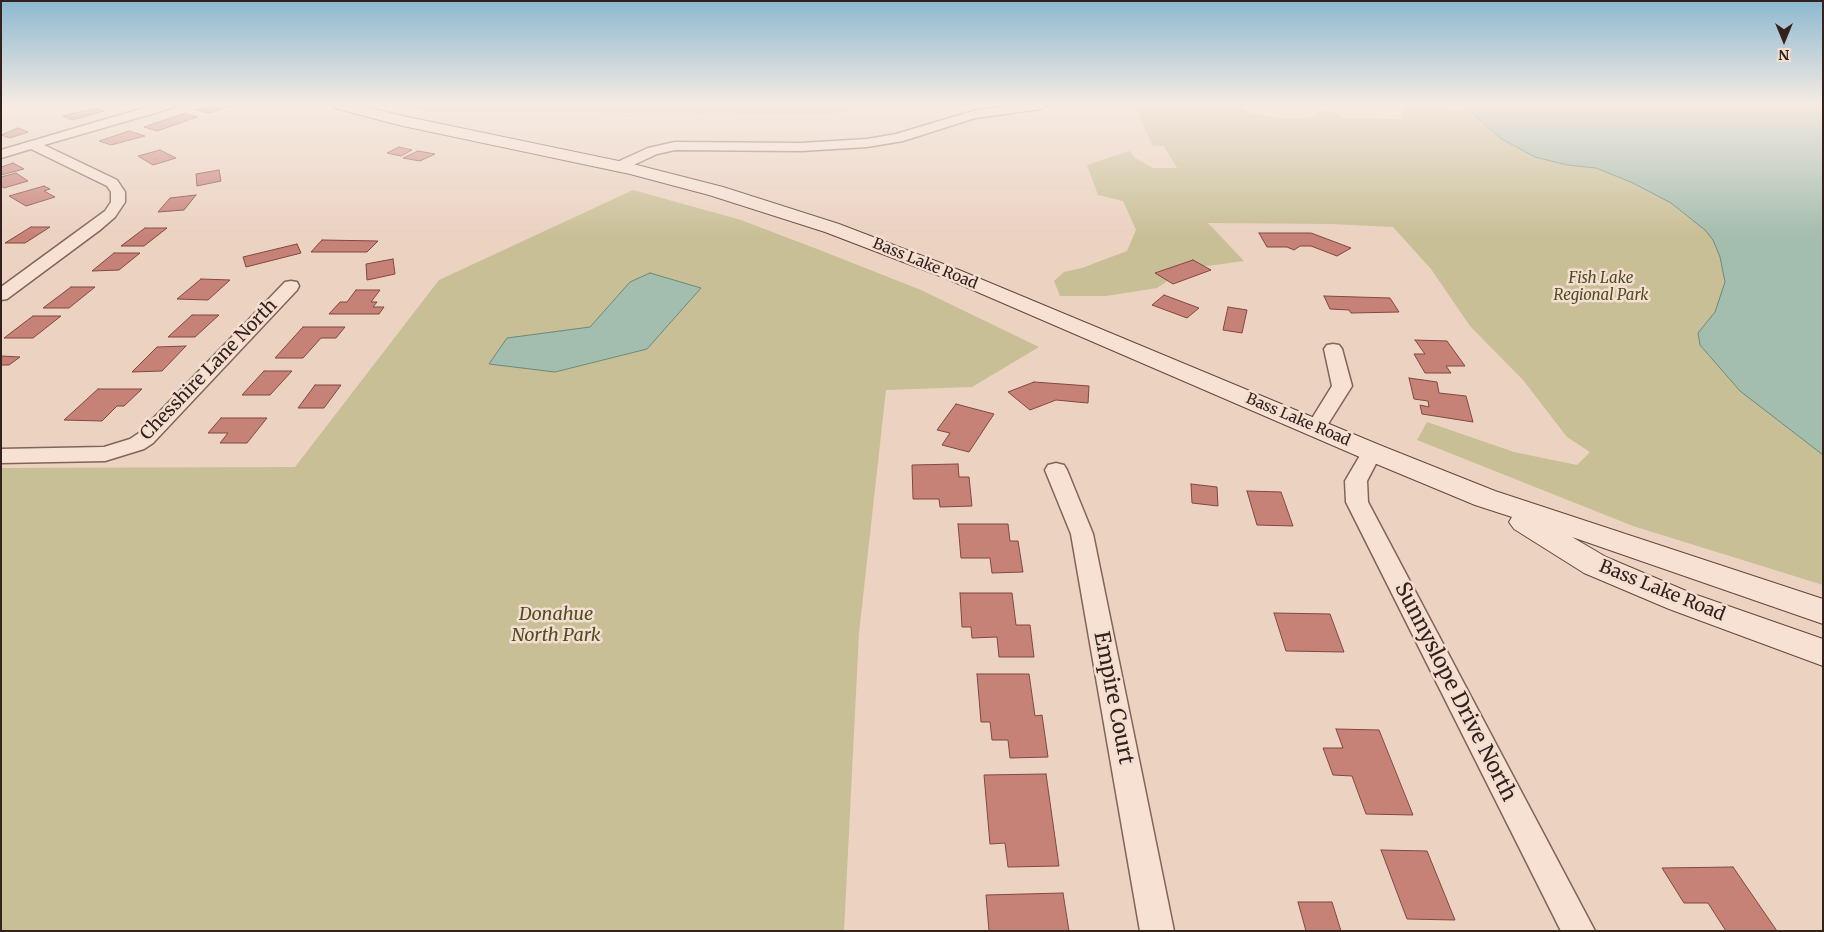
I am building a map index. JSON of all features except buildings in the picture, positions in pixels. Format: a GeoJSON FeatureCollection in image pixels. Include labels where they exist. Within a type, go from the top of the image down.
{"type":"FeatureCollection","features":[{"type":"Feature","properties":{"kind":"main road","name":"Bass Lake Road"},"geometry":{"type":"LineString","coordinates":[[536,148],[620,166],[771,208],[886,248],[1485,498],[1823,612]]}},
{"type":"Feature","properties":{"kind":"main road","name":"Bass Lake Road"},"geometry":{"type":"LineString","coordinates":[[1485,498],[1595,565],[1680,600],[1823,653]]}},
{"type":"Feature","properties":{"kind":"street"},"geometry":{"type":"LineString","coordinates":[[1,154],[21,148]]}},
{"type":"Feature","properties":{"kind":"street"},"geometry":{"type":"LineString","coordinates":[[1,295],[95,227],[110,214],[118,202],[118,192],[112,183],[40,148]]}},
{"type":"Feature","properties":{"kind":"street"},"geometry":{"type":"LineString","coordinates":[[620,166],[653,151],[664,148]]}},
{"type":"Feature","properties":{"kind":"street","name":"Chesshire Lane North"},"geometry":{"type":"LineString","coordinates":[[1,456],[88,455],[123,449],[146,438],[291,286]]}},
{"type":"Feature","properties":{"kind":"street"},"geometry":{"type":"LineString","coordinates":[[1316,428],[1342,386],[1333,349]]}},
{"type":"Feature","properties":{"kind":"street","name":"Sunnyslope Drive North"},"geometry":{"type":"LineString","coordinates":[[1372,452],[1356,481],[1357,502],[1578,931]]}},
{"type":"Feature","properties":{"kind":"street","name":"Empire Court"},"geometry":{"type":"LineString","coordinates":[[1056,470],[1082,534],[1157,931]]}},
{"type":"Feature","properties":{"kind":"green space","name":"Fish Lake Regional Park"},"geometry":{"type":"Polygon","coordinates":[[[1165,148],[1526,148],[1567,165],[1596,168],[1633,183],[1671,203],[1705,230],[1713,240],[1720,257],[1725,282],[1715,312],[1700,345],[1740,391],[1823,455],[1823,585],[1633,526],[1417,440],[1427,422],[1514,452],[1577,465],[1590,452],[1567,437],[1523,380],[1470,326],[1431,269],[1393,227],[1330,224],[1208,223],[1244,261],[1185,269],[1157,288],[1106,296],[1060,296],[1054,281],[1064,272],[1082,268],[1127,251],[1136,230],[1123,201],[1098,195],[1087,165],[1130,151],[1135,158],[1153,168],[1177,168],[1165,148]]]}},
{"type":"Feature","properties":{"kind":"green space","name":"Donahue North Park"},"geometry":{"type":"Polygon","coordinates":[[[633,190],[741,220],[817,249],[921,290],[1039,347],[972,387],[886,390],[859,633],[844,931],[1,931],[1,468],[295,467],[439,280],[633,190]]]}},
{"type":"Feature","properties":{"kind":"shaded area"},"geometry":{"type":"Polygon","coordinates":[[[1519,148],[1823,148],[1823,455],[1740,391],[1700,345],[1698,333],[1715,312],[1725,282],[1720,257],[1713,240],[1705,230],[1671,203],[1633,183],[1596,168],[1567,165],[1535,157],[1519,148]]]}},
{"type":"Feature","properties":{"kind":"shaded area"},"geometry":{"type":"Polygon","coordinates":[[[650,273],[701,288],[647,349],[555,372],[489,364],[507,338],[590,327],[630,282],[650,273]]]}}]}
